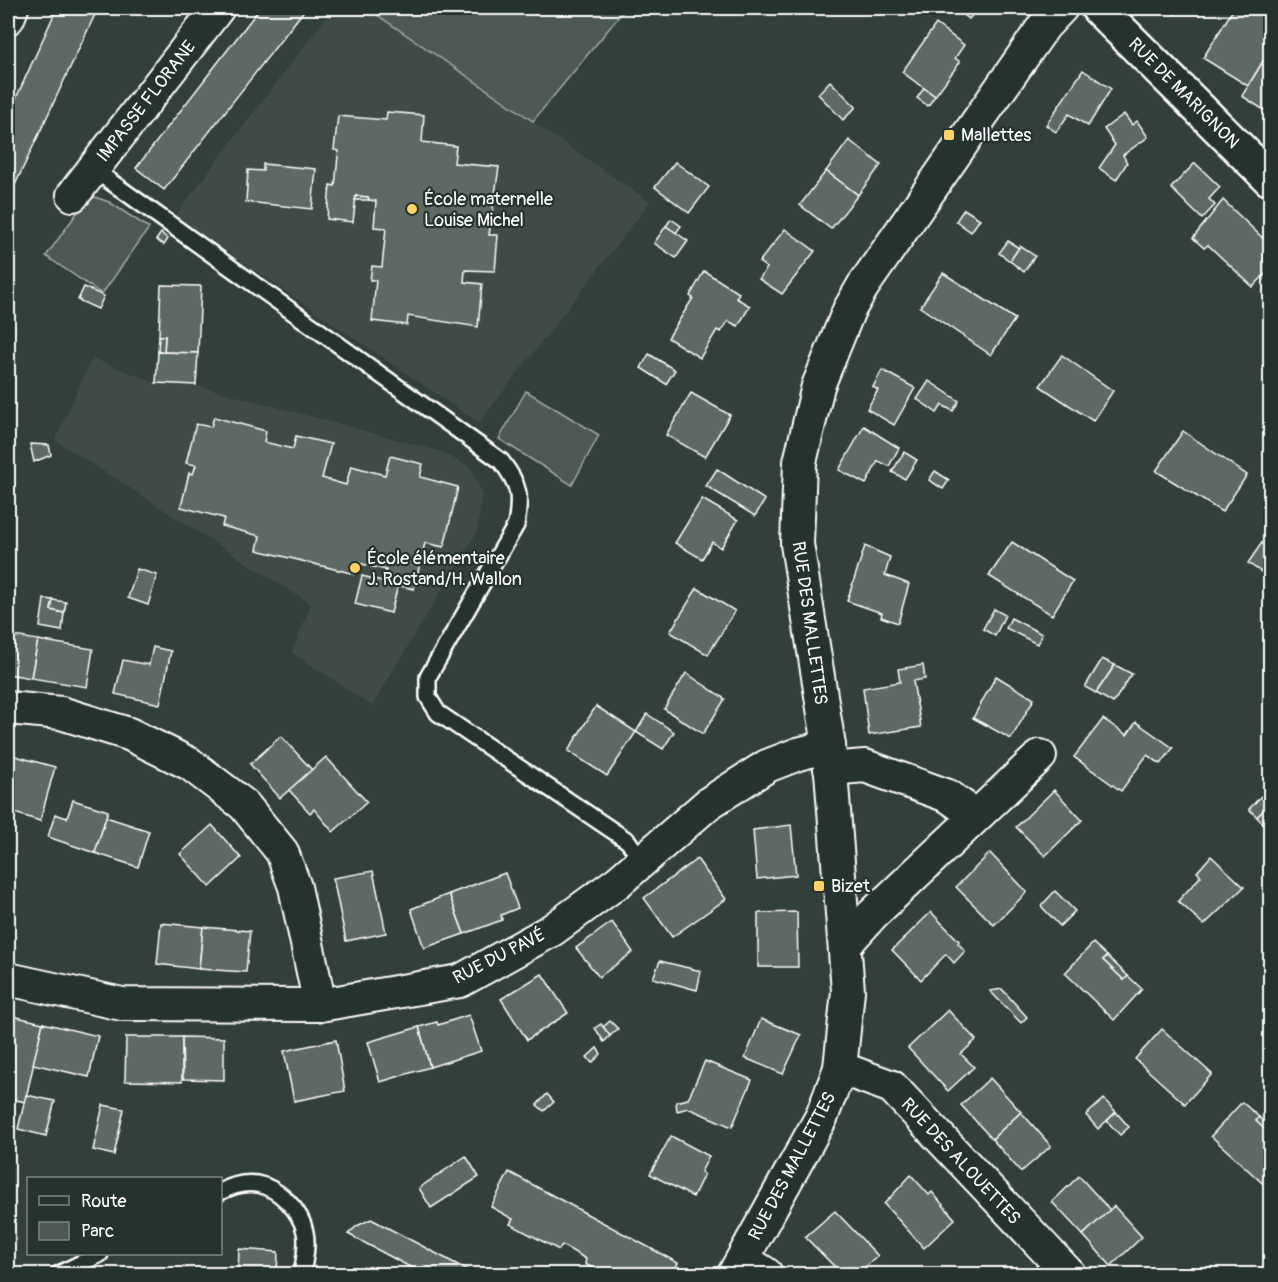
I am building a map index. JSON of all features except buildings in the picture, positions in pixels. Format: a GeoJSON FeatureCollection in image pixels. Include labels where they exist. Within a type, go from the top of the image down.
{"type":"FeatureCollection","features":[{"type":"Feature","properties":{"kind":"street"},"geometry":{"type":"LineString","coordinates":[[8,18],[12,8]]}},
{"type":"Feature","properties":{"kind":"street","name":"IMPASSE FLORANE"},"geometry":{"type":"LineString","coordinates":[[73,195],[218,8]]}},
{"type":"Feature","properties":{"kind":"street","name":"RUE DES MALLETTES"},"geometry":{"type":"LineString","coordinates":[[748,1270],[822,1116],[840,1068],[848,991],[830,758],[797,544],[801,462],[818,386],[849,310],[863,286],[1044,26],[1061,8]]}},
{"type":"Feature","properties":{"kind":"street","name":"RUE DE MARIGNON"},"geometry":{"type":"LineString","coordinates":[[1098,8],[1270,179]]}},
{"type":"Feature","properties":{"kind":"street"},"geometry":{"type":"LineString","coordinates":[[8,708],[60,713],[96,722],[129,734],[190,764],[244,805],[282,852],[295,887],[320,1005]]}},
{"type":"Feature","properties":{"kind":"street","name":"RUE DU PAVÉ"},"geometry":{"type":"LineString","coordinates":[[8,979],[122,1004],[320,1005],[460,981],[552,930],[618,882],[709,803],[766,766],[798,753],[865,766],[948,796],[976,816]]}},
{"type":"Feature","properties":{"kind":"street"},"geometry":{"type":"LineString","coordinates":[[844,945],[872,915],[1040,756]]}},
{"type":"Feature","properties":{"kind":"street","name":"RUE DES ALOUETTES"},"geometry":{"type":"LineString","coordinates":[[840,1068],[892,1087],[1069,1275]]}},
{"type":"Feature","properties":{"kind":"lane"},"geometry":{"type":"LineString","coordinates":[[93,169],[501,461],[515,478],[520,501],[516,525],[428,677],[428,697],[438,713],[628,841],[642,861]]}},
{"type":"Feature","properties":{"kind":"lane"},"geometry":{"type":"LineString","coordinates":[[222,1191],[234,1185],[258,1184],[281,1196],[298,1212],[306,1233],[302,1275]]}},
{"type":"Feature","properties":{"kind":"lane"},"geometry":{"type":"LineString","coordinates":[[59,1275],[98,1255]]}},
{"type":"Feature","properties":{"kind":"shaded area","name":"École maternelle Louise Michel"},"geometry":{"type":"Polygon","coordinates":[[[333,8],[367,8],[650,202],[479,423],[175,216],[333,8]]]}},
{"type":"Feature","properties":{"kind":"shaded area","name":"École élémentaire J. Rostand/H. Wallon"},"geometry":{"type":"Polygon","coordinates":[[[92,358],[156,383],[196,385],[442,452],[471,468],[482,493],[477,532],[372,706],[292,652],[311,604],[55,440],[92,358]]]}},
{"type":"Feature","properties":{"kind":"green space"},"geometry":{"type":"Polygon","coordinates":[[[367,8],[626,8],[533,121],[367,8]]]}},
{"type":"Feature","properties":{"kind":"green space"},"geometry":{"type":"Polygon","coordinates":[[[95,197],[109,202],[149,228],[102,294],[46,256],[84,203],[95,197]]]}},
{"type":"Feature","properties":{"kind":"green space"},"geometry":{"type":"Polygon","coordinates":[[[526,391],[599,435],[572,485],[499,439],[526,391]]]}},
{"type":"Feature","properties":{"kind":"place","name":"Mallettes"},"geometry":{"type":"Point","coordinates":[949,135]}},
{"type":"Feature","properties":{"kind":"place","name":"École maternelle Louise Michel"},"geometry":{"type":"Point","coordinates":[412,209]}},
{"type":"Feature","properties":{"kind":"place","name":"École élémentaire J. Rostand/H. Wallon"},"geometry":{"type":"Point","coordinates":[355,568]}},
{"type":"Feature","properties":{"kind":"place","name":"Bizet"},"geometry":{"type":"Point","coordinates":[819,886]}}]}
